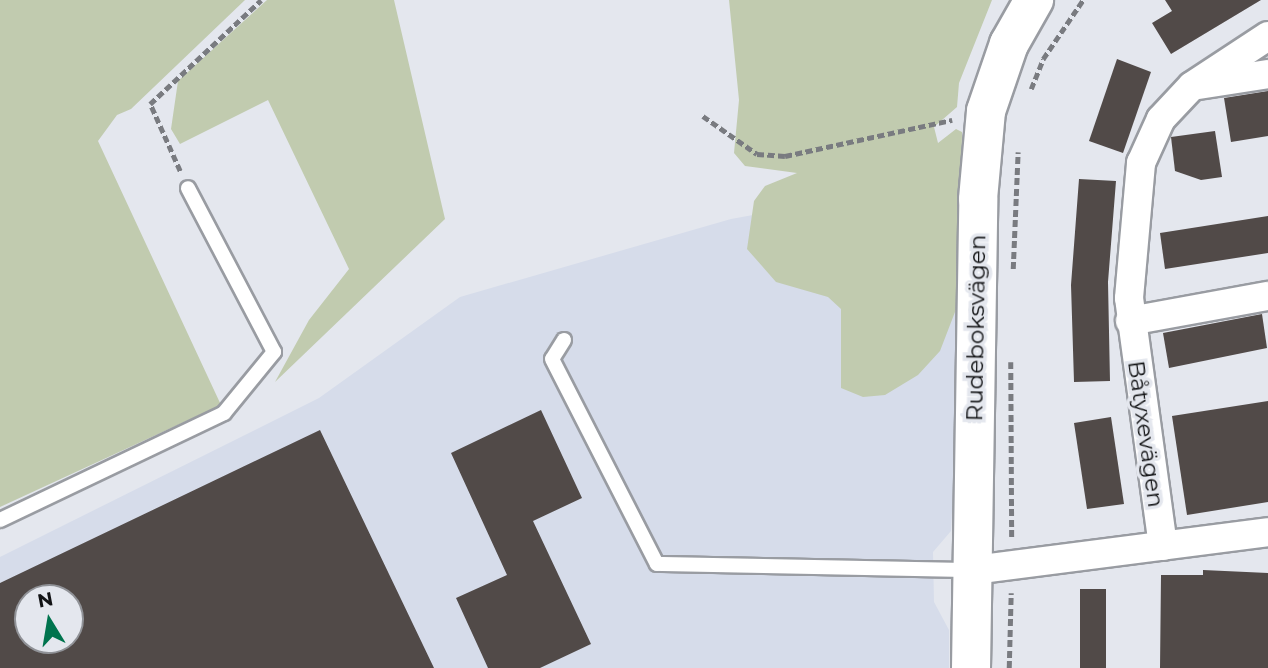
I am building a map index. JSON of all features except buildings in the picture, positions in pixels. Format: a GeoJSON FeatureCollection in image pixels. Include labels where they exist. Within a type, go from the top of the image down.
{"type":"FeatureCollection","features":[{"type":"Feature","properties":{"kind":"street","name":"Rudeboksvägen"},"geometry":{"type":"LineString","coordinates":[[971,668],[978,199],[986,111],[1004,54],[1034,0]]}},
{"type":"Feature","properties":{"kind":"street","name":"Båtyxevägen"},"geometry":{"type":"LineString","coordinates":[[1163,546],[1130,321],[1129,252],[1141,163],[1161,119],[1192,86],[1268,36]]}},
{"type":"Feature","properties":{"kind":"street"},"geometry":{"type":"LineString","coordinates":[[1192,86],[1268,74]]}},
{"type":"Feature","properties":{"kind":"street"},"geometry":{"type":"LineString","coordinates":[[1130,321],[1268,296]]}},
{"type":"Feature","properties":{"kind":"street"},"geometry":{"type":"LineString","coordinates":[[973,570],[1268,532]]}},
{"type":"Feature","properties":{"kind":"lane"},"geometry":{"type":"LineString","coordinates":[[0,520],[224,413],[274,352],[188,188]]}},
{"type":"Feature","properties":{"kind":"lane"},"geometry":{"type":"LineString","coordinates":[[564,340],[552,359],[657,564],[973,570]]}},
{"type":"Feature","properties":{"kind":"path"},"geometry":{"type":"LineString","coordinates":[[188,188],[150,104],[261,0]]}},
{"type":"Feature","properties":{"kind":"path"},"geometry":{"type":"LineString","coordinates":[[1029,94],[1043,59],[1083,0]]}},
{"type":"Feature","properties":{"kind":"path"},"geometry":{"type":"LineString","coordinates":[[703,116],[757,154],[785,156],[964,114]]}},
{"type":"Feature","properties":{"kind":"path"},"geometry":{"type":"LineString","coordinates":[[1012,286],[1018,146]]}},
{"type":"Feature","properties":{"kind":"path"},"geometry":{"type":"LineString","coordinates":[[1009,668],[1012,566],[1011,356]]}},
{"type":"Feature","properties":{"kind":"shaded area"},"geometry":{"type":"Polygon","coordinates":[[[969,176],[951,531],[933,552],[934,602],[949,630],[949,668],[0,668],[0,557],[319,398],[460,297],[731,219],[969,176]]]}},
{"type":"Feature","properties":{"kind":"green space"},"geometry":{"type":"Polygon","coordinates":[[[0,0],[245,0],[131,109],[117,115],[98,141],[221,405],[0,507],[0,0]]]}},
{"type":"Feature","properties":{"kind":"green space"},"geometry":{"type":"Polygon","coordinates":[[[267,0],[394,0],[445,219],[275,382],[309,320],[349,269],[268,100],[180,144],[171,129],[178,81],[267,0]]]}},
{"type":"Feature","properties":{"kind":"green space"},"geometry":{"type":"Polygon","coordinates":[[[729,0],[992,0],[959,83],[957,107],[934,127],[938,143],[956,129],[962,132],[960,299],[940,351],[918,375],[885,395],[863,397],[841,388],[841,309],[828,297],[776,282],[747,249],[754,201],[765,186],[797,173],[745,166],[734,153],[739,100],[729,0]]]}}]}
